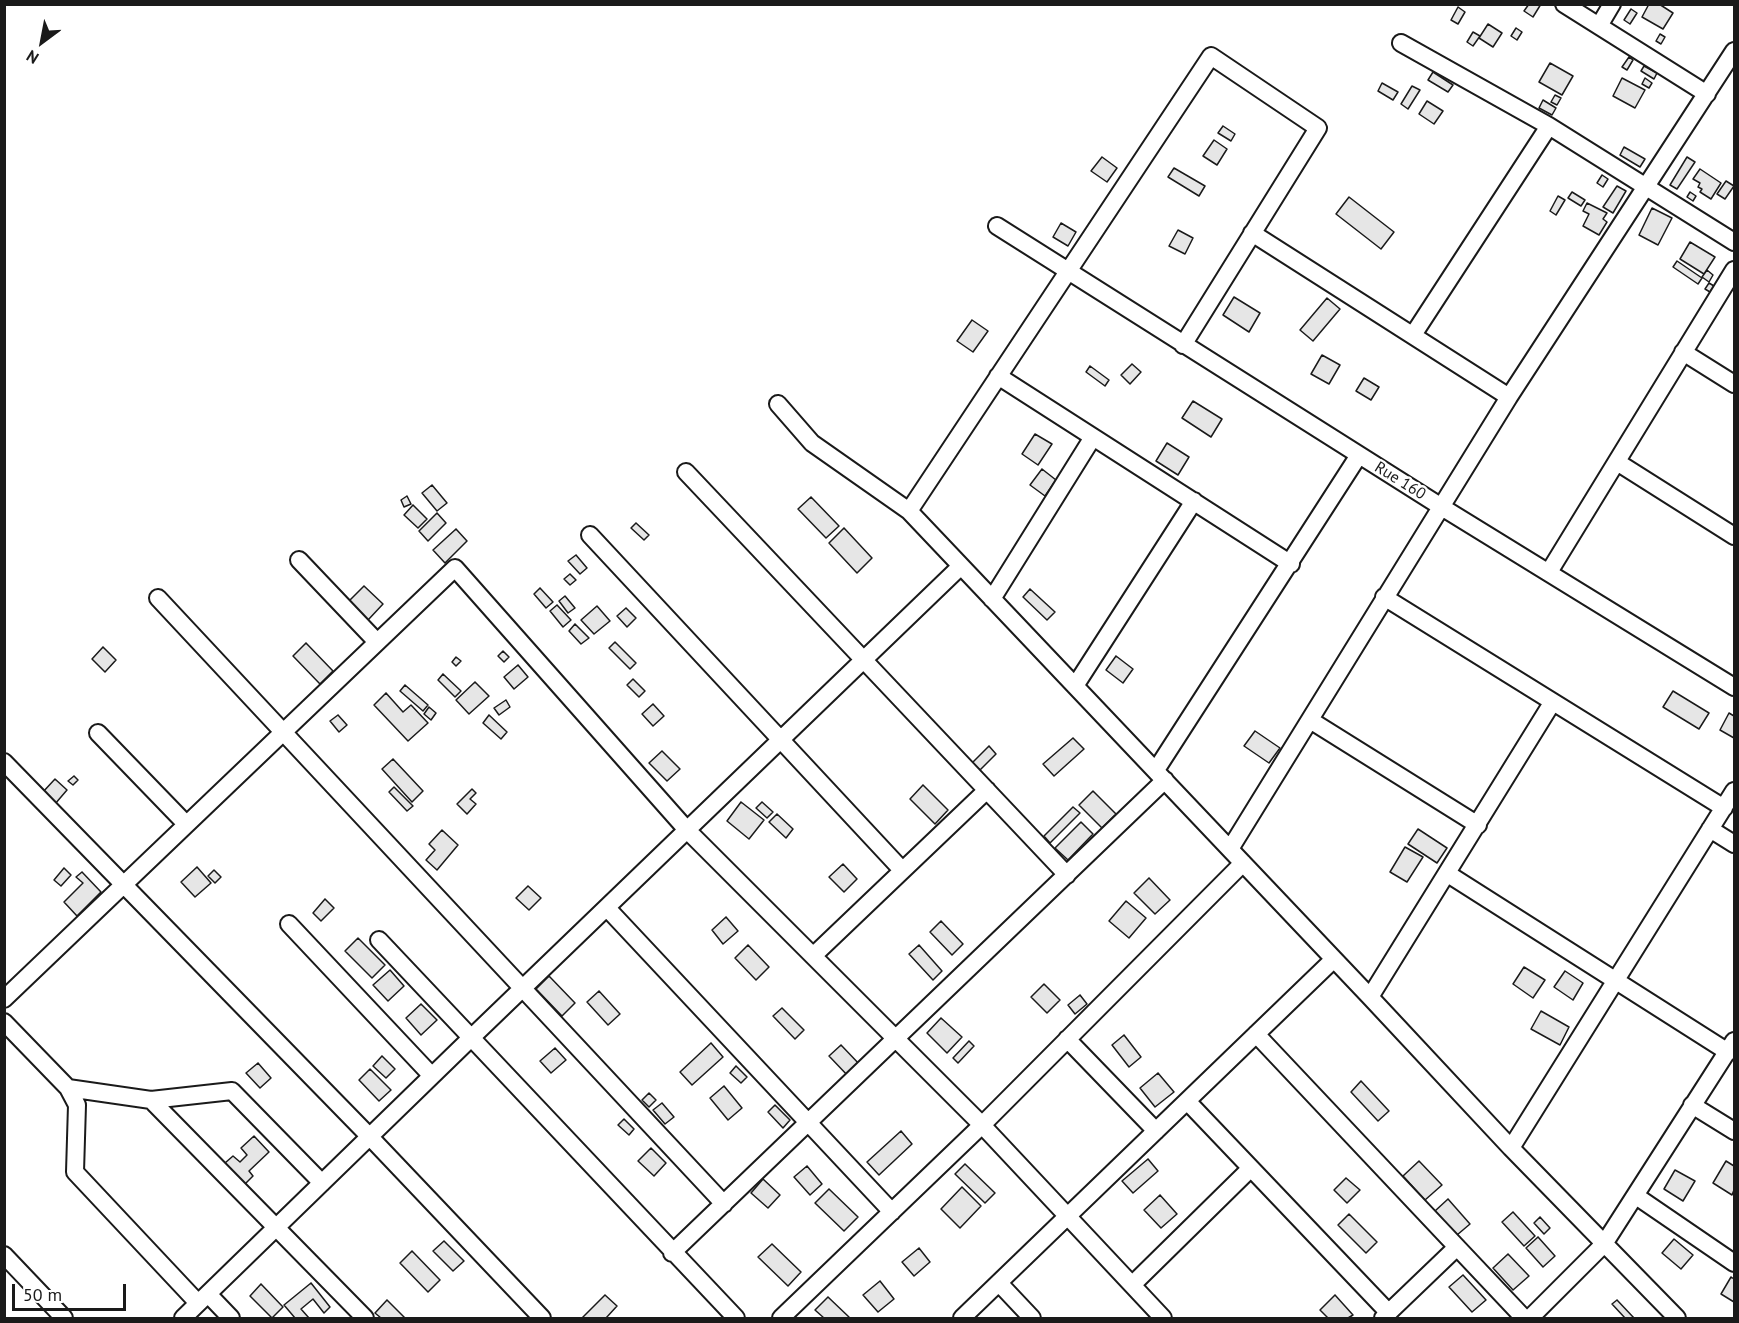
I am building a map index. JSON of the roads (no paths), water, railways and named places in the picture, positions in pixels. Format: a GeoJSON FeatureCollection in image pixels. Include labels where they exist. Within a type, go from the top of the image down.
{"type":"FeatureCollection","features":[{"type":"Feature","properties":{"kind":"street"},"geometry":{"type":"LineString","coordinates":[[1564,4],[1707,94]]}},
{"type":"Feature","properties":{"kind":"street"},"geometry":{"type":"LineString","coordinates":[[1599,26],[1612,4]]}},
{"type":"Feature","properties":{"kind":"street"},"geometry":{"type":"LineString","coordinates":[[1401,43],[1549,126],[1734,242]]}},
{"type":"Feature","properties":{"kind":"street"},"geometry":{"type":"LineString","coordinates":[[1230,849],[1440,506],[1734,51]]}},
{"type":"Feature","properties":{"kind":"street"},"geometry":{"type":"LineString","coordinates":[[909,511],[1211,56],[1318,128],[1183,345]]}},
{"type":"Feature","properties":{"kind":"street"},"geometry":{"type":"LineString","coordinates":[[1413,335],[1549,126]]}},
{"type":"Feature","properties":{"kind":"street","name":"Rue 160"},"geometry":{"type":"LineString","coordinates":[[997,226],[1440,506],[1734,687]]}},
{"type":"Feature","properties":{"kind":"street"},"geometry":{"type":"LineString","coordinates":[[1252,233],[1509,397]]}},
{"type":"Feature","properties":{"kind":"street"},"geometry":{"type":"LineString","coordinates":[[1549,572],[1734,270]]}},
{"type":"Feature","properties":{"kind":"street"},"geometry":{"type":"LineString","coordinates":[[1683,352],[1734,384]]}},
{"type":"Feature","properties":{"kind":"street"},"geometry":{"type":"LineString","coordinates":[[998,376],[1291,564]]}},
{"type":"Feature","properties":{"kind":"street"},"geometry":{"type":"LineString","coordinates":[[778,404],[812,443],[909,511],[1511,1148],[1677,1318]]}},
{"type":"Feature","properties":{"kind":"street"},"geometry":{"type":"LineString","coordinates":[[992,598],[1093,436]]}},
{"type":"Feature","properties":{"kind":"street"},"geometry":{"type":"LineString","coordinates":[[672,1253],[1066,874],[1160,775],[1359,455]]}},
{"type":"Feature","properties":{"kind":"street"},"geometry":{"type":"LineString","coordinates":[[1617,462],[1734,536]]}},
{"type":"Feature","properties":{"kind":"street"},"geometry":{"type":"LineString","coordinates":[[686,472],[1066,874]]}},
{"type":"Feature","properties":{"kind":"street"},"geometry":{"type":"LineString","coordinates":[[1076,686],[1194,501]]}},
{"type":"Feature","properties":{"kind":"street"},"geometry":{"type":"LineString","coordinates":[[590,535],[902,870]]}},
{"type":"Feature","properties":{"kind":"street"},"geometry":{"type":"LineString","coordinates":[[299,561],[377,642]]}},
{"type":"Feature","properties":{"kind":"street"},"geometry":{"type":"LineString","coordinates":[[183,1318],[961,566]]}},
{"type":"Feature","properties":{"kind":"street"},"geometry":{"type":"LineString","coordinates":[[4,999],[455,568],[687,830],[982,1125],[1163,1318]]}},
{"type":"Feature","properties":{"kind":"street"},"geometry":{"type":"LineString","coordinates":[[1384,597],[1724,808]]}},
{"type":"Feature","properties":{"kind":"street"},"geometry":{"type":"LineString","coordinates":[[158,598],[724,1204]]}},
{"type":"Feature","properties":{"kind":"street"},"geometry":{"type":"LineString","coordinates":[[1370,997],[1552,703]]}},
{"type":"Feature","properties":{"kind":"street"},"geometry":{"type":"LineString","coordinates":[[1310,720],[1478,825]]}},
{"type":"Feature","properties":{"kind":"street"},"geometry":{"type":"LineString","coordinates":[[98,733],[186,824]]}},
{"type":"Feature","properties":{"kind":"street"},"geometry":{"type":"LineString","coordinates":[[4,762],[370,1137],[542,1318]]}},
{"type":"Feature","properties":{"kind":"street"},"geometry":{"type":"LineString","coordinates":[[813,956],[987,790]]}},
{"type":"Feature","properties":{"kind":"street"},"geometry":{"type":"LineString","coordinates":[[1511,1148],[1734,791]]}},
{"type":"Feature","properties":{"kind":"street"},"geometry":{"type":"LineString","coordinates":[[1710,829],[1734,844]]}},
{"type":"Feature","properties":{"kind":"street"},"geometry":{"type":"LineString","coordinates":[[781,1318],[982,1125],[1243,863]]}},
{"type":"Feature","properties":{"kind":"street"},"geometry":{"type":"LineString","coordinates":[[1448,874],[1616,981],[1731,1046],[1604,1244],[1530,1318]]}},
{"type":"Feature","properties":{"kind":"street"},"geometry":{"type":"LineString","coordinates":[[607,908],[892,1212]]}},
{"type":"Feature","properties":{"kind":"street"},"geometry":{"type":"LineString","coordinates":[[289,924],[432,1076]]}},
{"type":"Feature","properties":{"kind":"street"},"geometry":{"type":"LineString","coordinates":[[379,940],[672,1253],[736,1318]]}},
{"type":"Feature","properties":{"kind":"street"},"geometry":{"type":"LineString","coordinates":[[962,1318],[1334,959]]}},
{"type":"Feature","properties":{"kind":"street"},"geometry":{"type":"LineString","coordinates":[[4,1022],[68,1088],[77,1105],[75,1172],[203,1299],[231,1318]]}},
{"type":"Feature","properties":{"kind":"street"},"geometry":{"type":"LineString","coordinates":[[1256,1034],[1524,1318]]}},
{"type":"Feature","properties":{"kind":"street"},"geometry":{"type":"LineString","coordinates":[[1067,1039],[1155,1131]]}},
{"type":"Feature","properties":{"kind":"street"},"geometry":{"type":"LineString","coordinates":[[68,1088],[151,1101],[232,1090],[322,1183]]}},
{"type":"Feature","properties":{"kind":"street"},"geometry":{"type":"LineString","coordinates":[[151,1101],[365,1318]]}},
{"type":"Feature","properties":{"kind":"street"},"geometry":{"type":"LineString","coordinates":[[1187,1101],[1386,1316],[1457,1247]]}},
{"type":"Feature","properties":{"kind":"street"},"geometry":{"type":"LineString","coordinates":[[1692,1105],[1734,1131]]}},
{"type":"Feature","properties":{"kind":"street"},"geometry":{"type":"LineString","coordinates":[[1132,1285],[1251,1168]]}},
{"type":"Feature","properties":{"kind":"street"},"geometry":{"type":"LineString","coordinates":[[1636,1196],[1734,1263]]}},
{"type":"Feature","properties":{"kind":"street"},"geometry":{"type":"LineString","coordinates":[[4,1255],[64,1318]]}},
{"type":"Feature","properties":{"kind":"street"},"geometry":{"type":"LineString","coordinates":[[999,1283],[1032,1318]]}}]}
